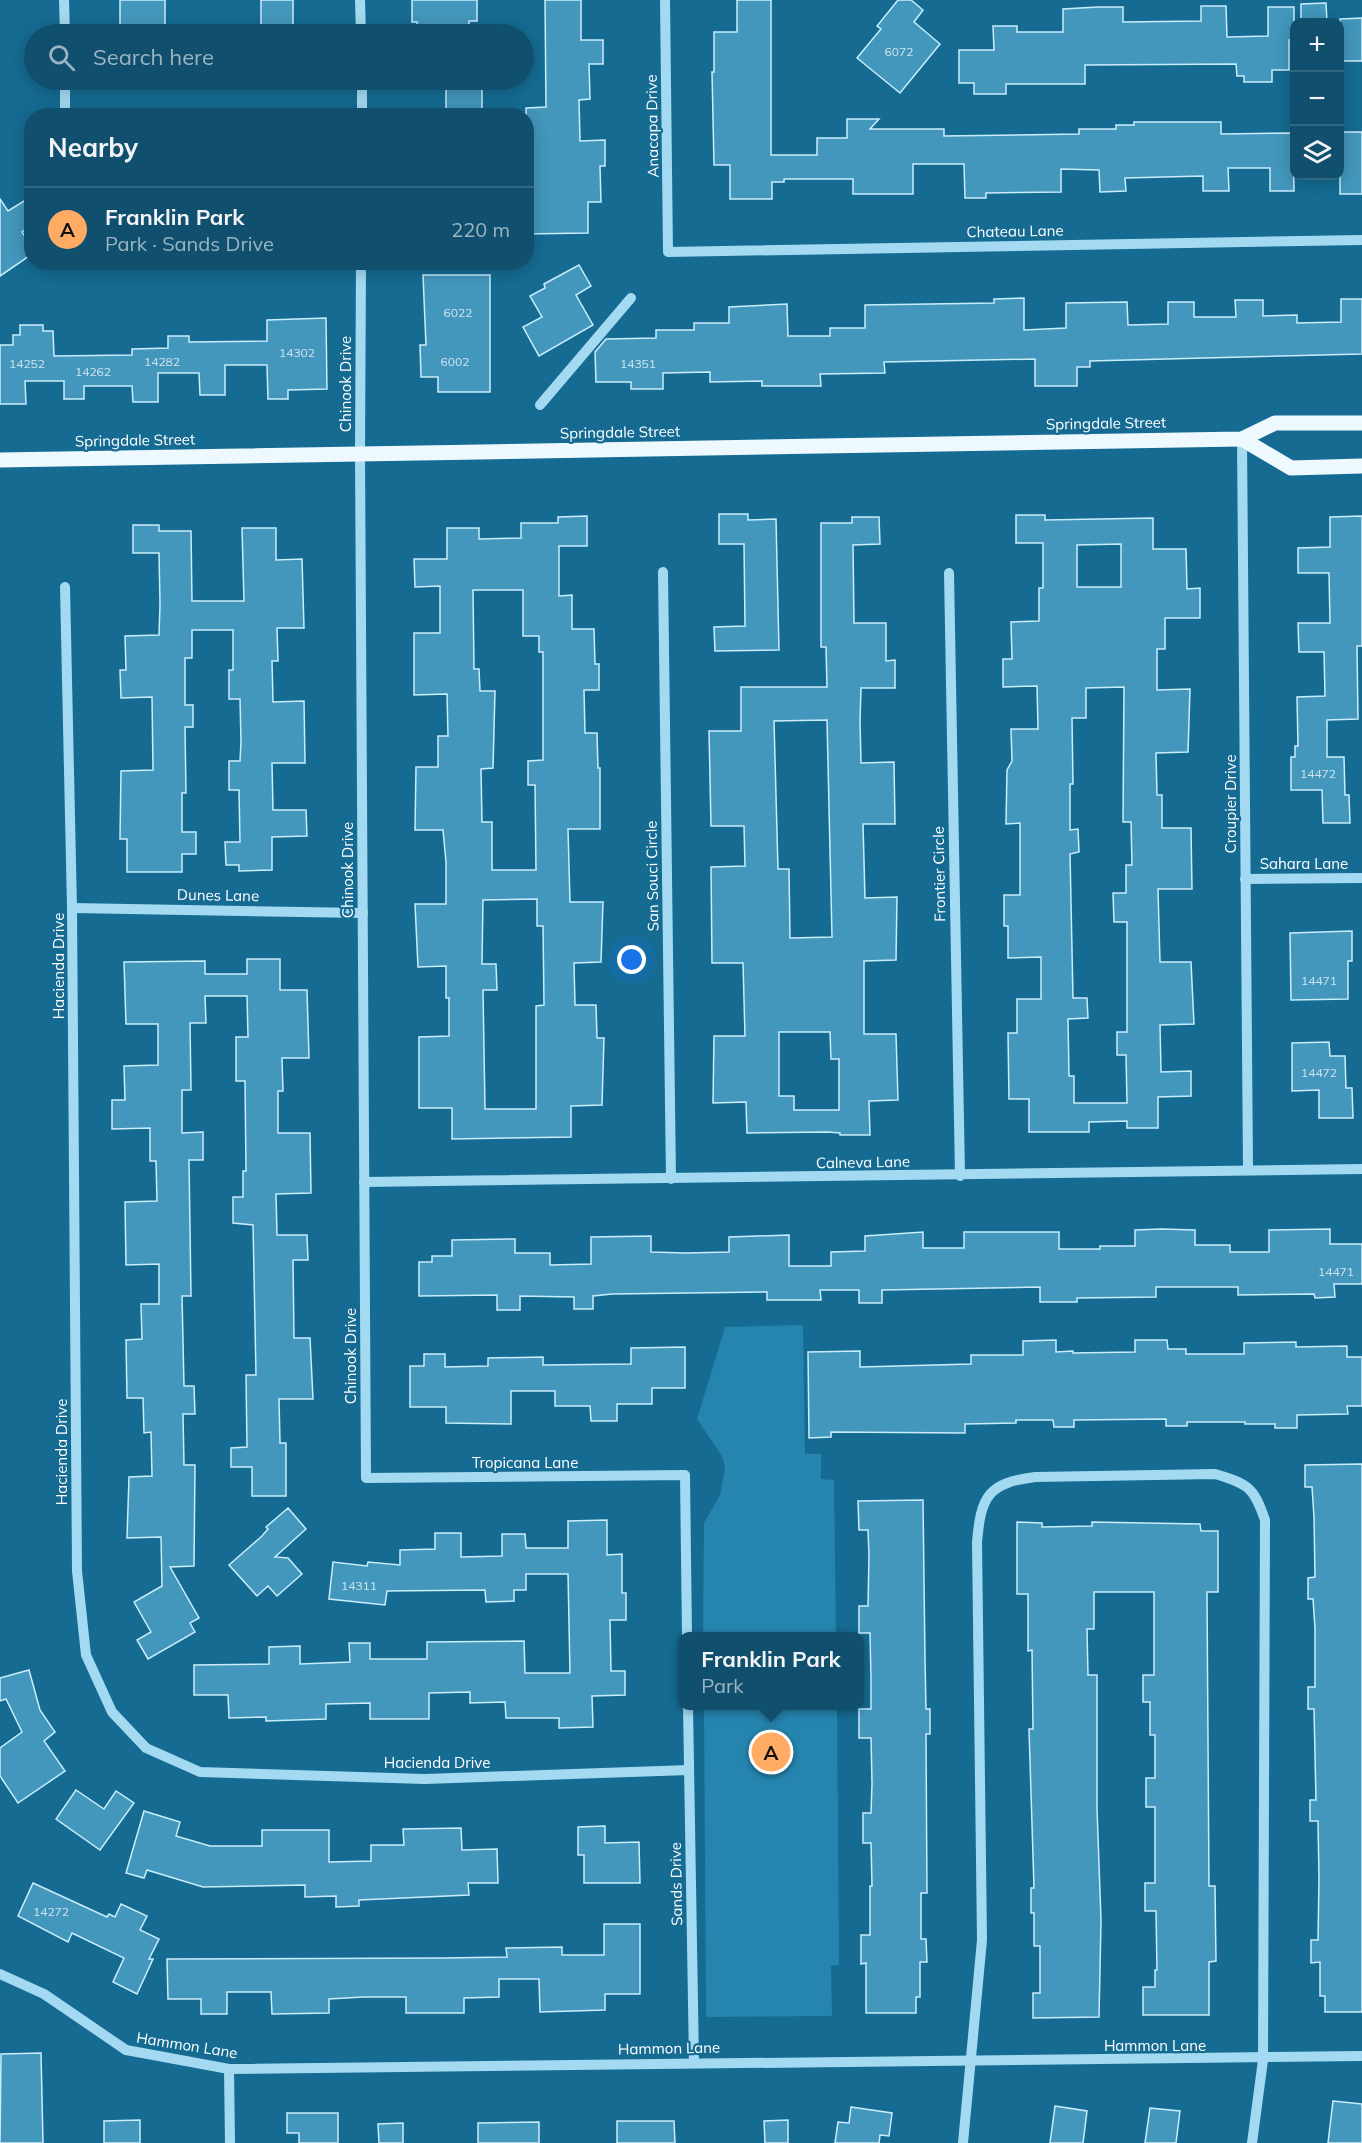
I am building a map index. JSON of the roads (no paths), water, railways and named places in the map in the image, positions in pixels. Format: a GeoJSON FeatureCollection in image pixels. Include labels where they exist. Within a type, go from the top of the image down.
{"type":"FeatureCollection","features":[{"type":"Feature","properties":{"kind":"main road","name":"Springdale Street"},"geometry":{"type":"LineString","coordinates":[[0,460],[1242,439],[1275,423],[1362,423]]}},
{"type":"Feature","properties":{"kind":"main road"},"geometry":{"type":"LineString","coordinates":[[1242,439],[1292,468],[1362,465]]}},
{"type":"Feature","properties":{"kind":"street"},"geometry":{"type":"LineString","coordinates":[[64,0],[64,24]]}},
{"type":"Feature","properties":{"kind":"street"},"geometry":{"type":"LineString","coordinates":[[360,0],[361,24]]}},
{"type":"Feature","properties":{"kind":"street","name":"Anacapa Drive"},"geometry":{"type":"LineString","coordinates":[[665,0],[668,252]]}},
{"type":"Feature","properties":{"kind":"street"},"geometry":{"type":"LineString","coordinates":[[65,90],[65,108]]}},
{"type":"Feature","properties":{"kind":"street"},"geometry":{"type":"LineString","coordinates":[[362,90],[362,108]]}},
{"type":"Feature","properties":{"kind":"street","name":"Chateau Lane"},"geometry":{"type":"LineString","coordinates":[[668,252],[1362,240]]}},
{"type":"Feature","properties":{"kind":"street","name":"Chinook Drive"},"geometry":{"type":"LineString","coordinates":[[361,270],[366,1478]]}},
{"type":"Feature","properties":{"kind":"street"},"geometry":{"type":"LineString","coordinates":[[540,405],[631,298]]}},
{"type":"Feature","properties":{"kind":"street","name":"Croupier Drive"},"geometry":{"type":"LineString","coordinates":[[1242,439],[1248,1168]]}},
{"type":"Feature","properties":{"kind":"street","name":"San Souci Circle"},"geometry":{"type":"LineString","coordinates":[[663,572],[670,1179]]}},
{"type":"Feature","properties":{"kind":"street","name":"Frontier Circle"},"geometry":{"type":"LineString","coordinates":[[949,573],[960,1176]]}},
{"type":"Feature","properties":{"kind":"street","name":"Hacienda Drive"},"geometry":{"type":"LineString","coordinates":[[65,587],[72,908],[77,1571],[86,1655],[112,1712],[146,1748],[200,1772],[425,1779],[689,1770]]}},
{"type":"Feature","properties":{"kind":"street","name":"Sahara Lane"},"geometry":{"type":"LineString","coordinates":[[1245,879],[1362,878]]}},
{"type":"Feature","properties":{"kind":"street","name":"Dunes Lane"},"geometry":{"type":"LineString","coordinates":[[72,908],[363,913]]}},
{"type":"Feature","properties":{"kind":"street","name":"Calneva Lane"},"geometry":{"type":"LineString","coordinates":[[364,1182],[960,1176],[1248,1168],[1362,1168]]}},
{"type":"Feature","properties":{"kind":"street"},"geometry":{"type":"LineString","coordinates":[[963,2143],[982,1940],[977,1542],[980,1512],[994,1488],[1013,1480],[1035,1477],[1215,1474],[1235,1480],[1256,1494],[1265,1520],[1263,2060],[1252,2143]]}},
{"type":"Feature","properties":{"kind":"street","name":"Tropicana Lane"},"geometry":{"type":"LineString","coordinates":[[366,1478],[685,1475],[687,1632]]}},
{"type":"Feature","properties":{"kind":"street","name":"Sands Drive"},"geometry":{"type":"LineString","coordinates":[[688,1710],[694,2062]]}},
{"type":"Feature","properties":{"kind":"street","name":"Hammon Lane"},"geometry":{"type":"LineString","coordinates":[[0,1974],[44,1994],[126,2050],[229,2069],[694,2062],[1263,2060],[1362,2056]]}},
{"type":"Feature","properties":{"kind":"street"},"geometry":{"type":"LineString","coordinates":[[229,2069],[230,2143]]}},
{"type":"Feature","properties":{"kind":"place","name":"Franklin Park"},"geometry":{"type":"Point","coordinates":[771,1752]}}]}
